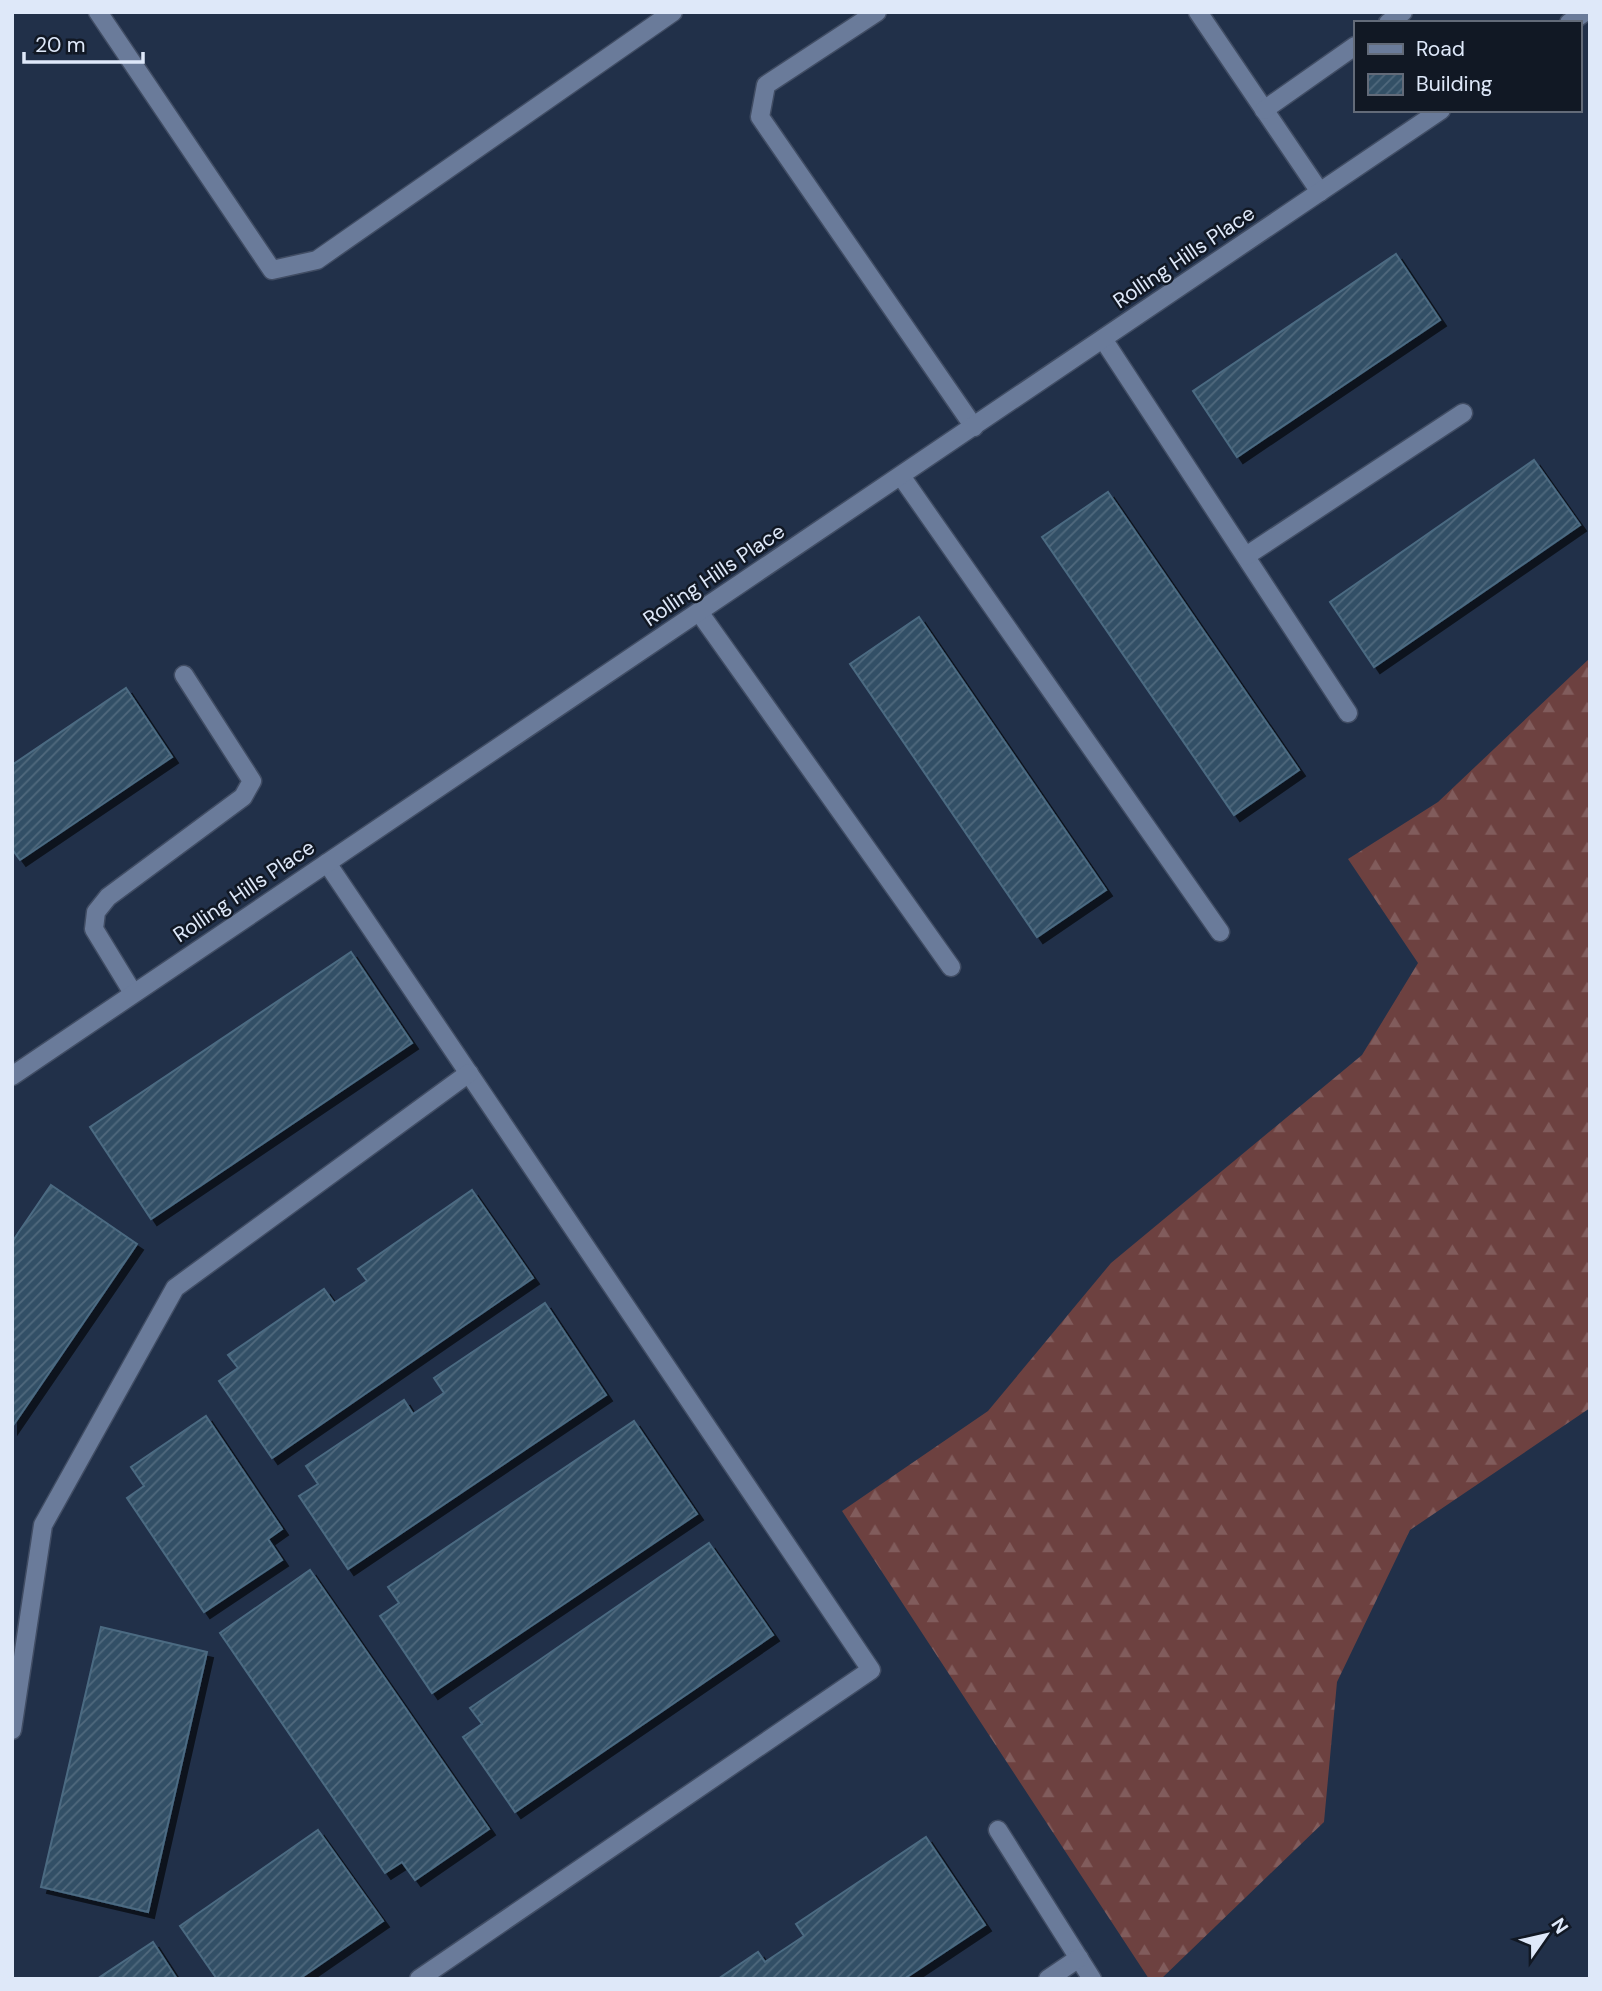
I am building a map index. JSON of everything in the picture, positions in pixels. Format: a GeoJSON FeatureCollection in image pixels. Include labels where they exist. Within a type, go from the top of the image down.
{"type":"FeatureCollection","features":[{"type":"Feature","properties":{"kind":"street"},"geometry":{"type":"LineString","coordinates":[[98,12],[272,270],[317,260],[673,12]]}},
{"type":"Feature","properties":{"kind":"street"},"geometry":{"type":"LineString","coordinates":[[877,12],[766,85],[760,117],[974,427]]}},
{"type":"Feature","properties":{"kind":"street"},"geometry":{"type":"LineString","coordinates":[[1198,12],[1320,192]]}},
{"type":"Feature","properties":{"kind":"street"},"geometry":{"type":"LineString","coordinates":[[1264,110],[1354,47]]}},
{"type":"Feature","properties":{"kind":"street","name":"Rolling Hills Place"},"geometry":{"type":"LineString","coordinates":[[12,1076],[1438,112]]}},
{"type":"Feature","properties":{"kind":"street"},"geometry":{"type":"LineString","coordinates":[[1103,339],[1348,713]]}},
{"type":"Feature","properties":{"kind":"street"},"geometry":{"type":"LineString","coordinates":[[1246,556],[1463,413]]}},
{"type":"Feature","properties":{"kind":"street"},"geometry":{"type":"LineString","coordinates":[[901,476],[1220,932]]}},
{"type":"Feature","properties":{"kind":"street"},"geometry":{"type":"LineString","coordinates":[[699,612],[951,967]]}},
{"type":"Feature","properties":{"kind":"street"},"geometry":{"type":"LineString","coordinates":[[133,993],[94,929],[96,912],[108,897],[243,797],[252,781],[184,675]]}},
{"type":"Feature","properties":{"kind":"street"},"geometry":{"type":"LineString","coordinates":[[327,863],[871,1670],[419,1979]]}},
{"type":"Feature","properties":{"kind":"street"},"geometry":{"type":"LineString","coordinates":[[12,1730],[43,1525],[175,1288],[469,1073]]}},
{"type":"Feature","properties":{"kind":"street"},"geometry":{"type":"LineString","coordinates":[[998,1830],[1092,1979]]}},
{"type":"Feature","properties":{"kind":"street"},"geometry":{"type":"LineString","coordinates":[[1048,1979],[1079,1958]]}},
{"type":"Feature","properties":{"kind":"green space"},"geometry":{"type":"Polygon","coordinates":[[[1590,658],[1590,1408],[1410,1530],[1337,1682],[1324,1822],[1161,1979],[1149,1979],[842,1511],[988,1411],[1111,1263],[1362,1055],[1418,963],[1348,859],[1438,802],[1590,658]]]}},
{"type":"Feature","properties":{"kind":"building"},"geometry":{"type":"Polygon","coordinates":[[[1396,254],[1440,320],[1237,457],[1193,391],[1396,254]]]}},
{"type":"Feature","properties":{"kind":"building"},"geometry":{"type":"Polygon","coordinates":[[[1534,460],[1580,525],[1374,667],[1330,602],[1534,460]]]}},
{"type":"Feature","properties":{"kind":"building"},"geometry":{"type":"Polygon","coordinates":[[[1108,492],[1299,770],[1234,815],[1042,537],[1108,492]]]}},
{"type":"Feature","properties":{"kind":"building"},"geometry":{"type":"Polygon","coordinates":[[[919,617],[1106,890],[1037,937],[850,664],[919,617]]]}},
{"type":"Feature","properties":{"kind":"building"},"geometry":{"type":"Polygon","coordinates":[[[126,688],[172,757],[20,860],[12,849],[12,765],[126,688]]]}},
{"type":"Feature","properties":{"kind":"building"},"geometry":{"type":"Polygon","coordinates":[[[351,952],[412,1043],[151,1219],[90,1127],[351,952]]]}},
{"type":"Feature","properties":{"kind":"building"},"geometry":{"type":"Polygon","coordinates":[[[51,1185],[137,1244],[12,1427],[12,1242],[51,1185]]]}},
{"type":"Feature","properties":{"kind":"building"},"geometry":{"type":"Polygon","coordinates":[[[472,1190],[533,1278],[272,1458],[219,1381],[238,1368],[228,1355],[324,1289],[334,1303],[367,1281],[358,1269],[472,1190]]]}},
{"type":"Feature","properties":{"kind":"building"},"geometry":{"type":"Polygon","coordinates":[[[545,1303],[606,1395],[348,1569],[299,1496],[318,1484],[306,1466],[404,1400],[413,1414],[444,1393],[434,1378],[545,1303]]]}},
{"type":"Feature","properties":{"kind":"building"},"geometry":{"type":"Polygon","coordinates":[[[206,1416],[282,1529],[268,1539],[282,1560],[204,1612],[127,1498],[144,1486],[131,1467],[206,1416]]]}},
{"type":"Feature","properties":{"kind":"building"},"geometry":{"type":"Polygon","coordinates":[[[634,1421],[697,1514],[432,1693],[380,1616],[399,1603],[388,1587],[634,1421]]]}},
{"type":"Feature","properties":{"kind":"building"},"geometry":{"type":"Polygon","coordinates":[[[709,1543],[773,1635],[515,1812],[463,1737],[482,1724],[470,1708],[709,1543]]]}},
{"type":"Feature","properties":{"kind":"building"},"geometry":{"type":"Polygon","coordinates":[[[310,1570],[489,1829],[415,1880],[402,1862],[385,1873],[220,1633],[310,1570]]]}},
{"type":"Feature","properties":{"kind":"building"},"geometry":{"type":"Polygon","coordinates":[[[101,1627],[207,1652],[148,1912],[41,1887],[101,1627]]]}},
{"type":"Feature","properties":{"kind":"building"},"geometry":{"type":"Polygon","coordinates":[[[318,1830],[383,1921],[299,1979],[217,1979],[180,1926],[318,1830]]]}},
{"type":"Feature","properties":{"kind":"building"},"geometry":{"type":"Polygon","coordinates":[[[926,1837],[985,1925],[904,1979],[718,1979],[758,1952],[765,1962],[804,1936],[796,1924],[926,1837]]]}},
{"type":"Feature","properties":{"kind":"building"},"geometry":{"type":"Polygon","coordinates":[[[153,1942],[177,1979],[97,1979],[153,1942]]]}}]}
